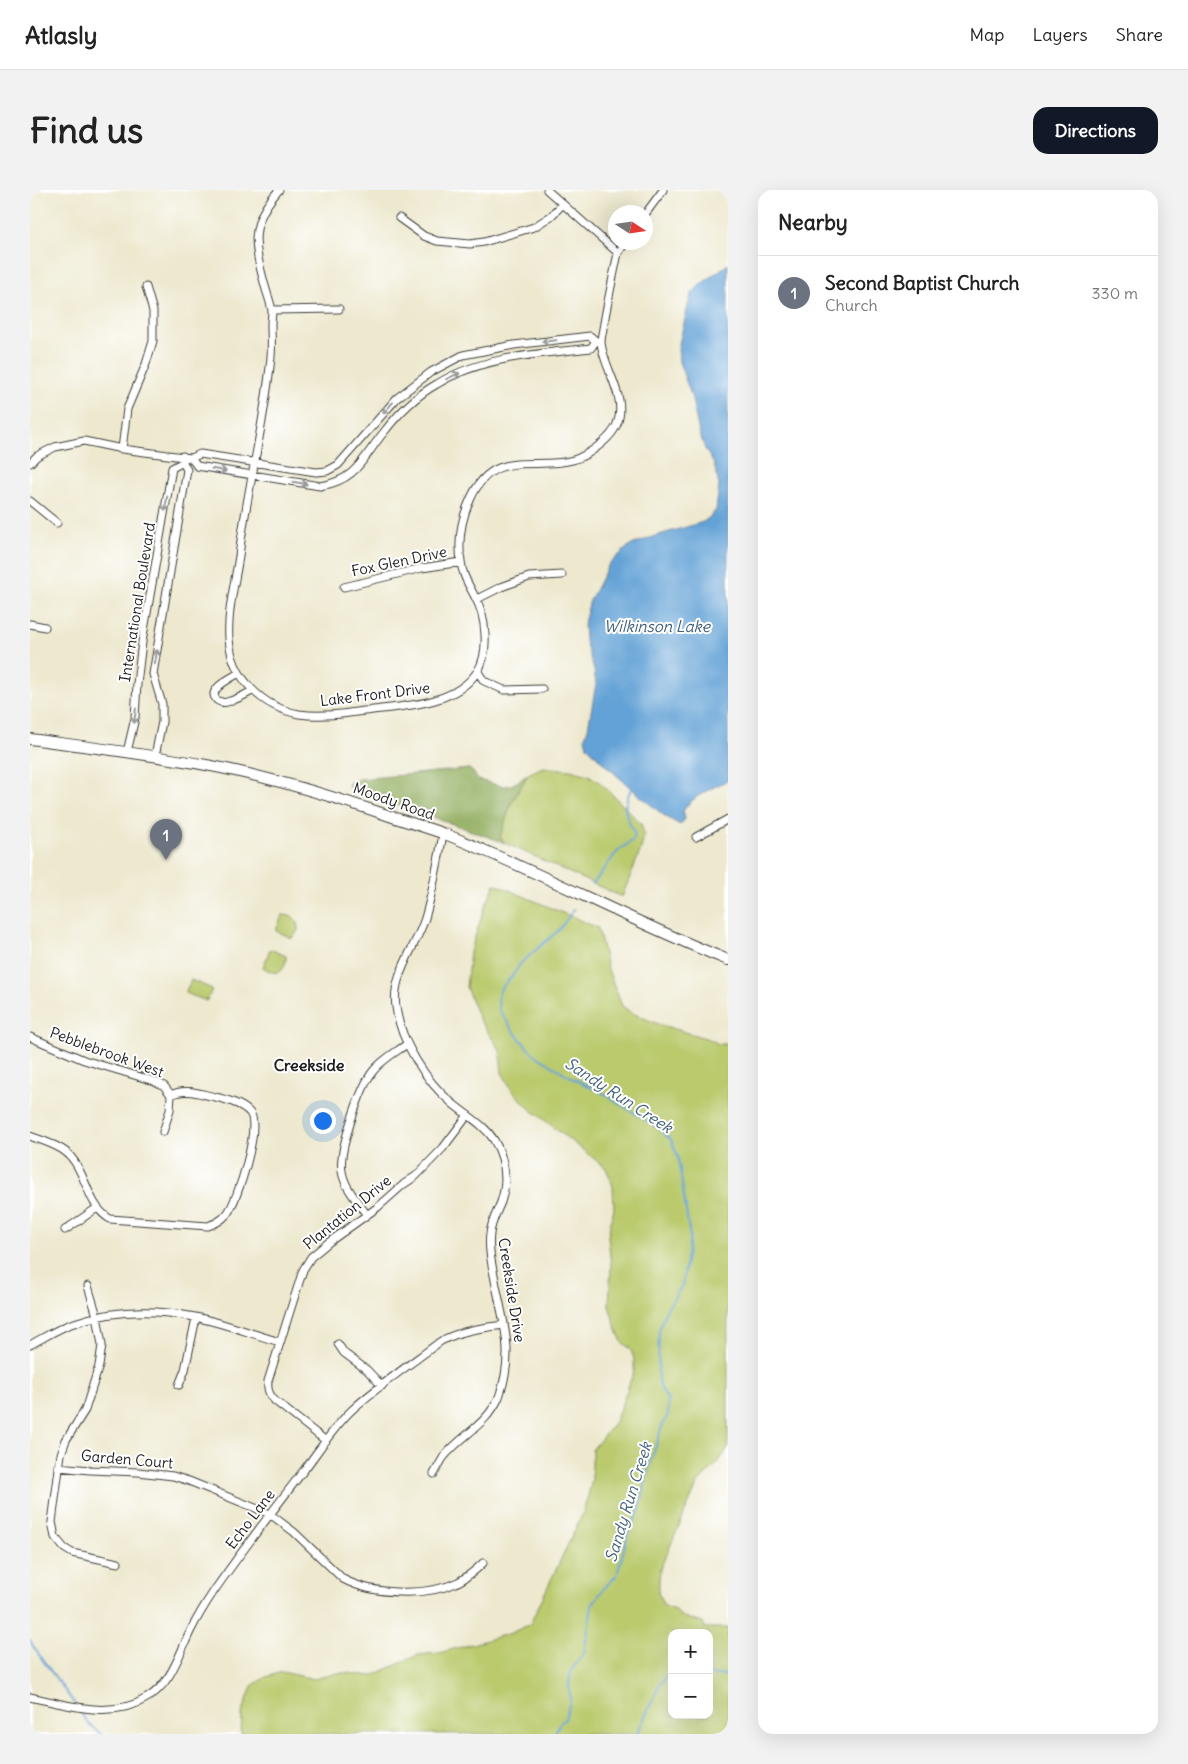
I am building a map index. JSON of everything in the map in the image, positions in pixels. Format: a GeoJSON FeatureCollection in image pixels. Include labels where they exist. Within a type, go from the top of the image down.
{"type":"FeatureCollection","features":[{"type":"Feature","properties":{"kind":"main road","name":"Moody Road"},"geometry":{"type":"LineString","coordinates":[[30,739],[206,765],[280,781],[349,802],[443,834],[493,854],[639,922],[728,960]]}},
{"type":"Feature","properties":{"kind":"street","name":"Lake Front Drive"},"geometry":{"type":"LineString","coordinates":[[278,190],[259,218],[255,236],[259,264],[272,310],[272,354],[231,606],[229,638],[231,652],[240,674],[252,691],[278,707],[297,713],[316,715],[345,713],[438,700],[465,685],[478,672]]}},
{"type":"Feature","properties":{"kind":"street"},"geometry":{"type":"LineString","coordinates":[[547,190],[618,253]]}},
{"type":"Feature","properties":{"kind":"street"},"geometry":{"type":"LineString","coordinates":[[652,205],[663,190]]}},
{"type":"Feature","properties":{"kind":"street"},"geometry":{"type":"LineString","coordinates":[[399,218],[424,236],[437,241],[470,244],[492,240],[534,227],[551,216],[562,205]]}},
{"type":"Feature","properties":{"kind":"street"},"geometry":{"type":"LineString","coordinates":[[542,689],[504,690],[484,682],[478,672],[485,646],[485,631],[477,599],[469,588],[461,562],[462,527],[470,499],[486,476],[510,464],[571,461],[586,455],[610,436],[618,423],[620,406],[598,341],[620,250]]}},
{"type":"Feature","properties":{"kind":"street"},"geometry":{"type":"LineString","coordinates":[[122,449],[127,409],[146,364],[153,341],[153,311],[146,287]]}},
{"type":"Feature","properties":{"kind":"street"},"geometry":{"type":"LineString","coordinates":[[272,310],[339,308]]}},
{"type":"Feature","properties":{"kind":"street"},"geometry":{"type":"LineString","coordinates":[[186,459],[200,454],[316,472],[327,471],[338,465],[397,398],[426,376],[463,355],[514,345],[590,336],[598,341]]}},
{"type":"Feature","properties":{"kind":"street"},"geometry":{"type":"LineString","coordinates":[[30,463],[37,456],[55,447],[84,441],[186,459],[197,466],[320,486],[334,484],[348,477],[384,431],[413,402],[434,386],[478,365],[591,348],[598,341]]}},
{"type":"Feature","properties":{"kind":"street"},"geometry":{"type":"LineString","coordinates":[[514,345],[516,358]]}},
{"type":"Feature","properties":{"kind":"street"},"geometry":{"type":"LineString","coordinates":[[426,376],[434,386]]}},
{"type":"Feature","properties":{"kind":"street","name":"International Boulevard"},"geometry":{"type":"LineString","coordinates":[[127,752],[135,718],[142,642],[172,468],[186,459],[187,470],[153,674],[162,704],[162,722],[155,756]]}},
{"type":"Feature","properties":{"kind":"street"},"geometry":{"type":"LineString","coordinates":[[30,501],[57,523]]}},
{"type":"Feature","properties":{"kind":"street","name":"Fox Glen Drive"},"geometry":{"type":"LineString","coordinates":[[344,587],[389,575],[461,562]]}},
{"type":"Feature","properties":{"kind":"street"},"geometry":{"type":"LineString","coordinates":[[477,599],[501,587],[529,577],[562,575]]}},
{"type":"Feature","properties":{"kind":"street"},"geometry":{"type":"LineString","coordinates":[[30,624],[45,627]]}},
{"type":"Feature","properties":{"kind":"street"},"geometry":{"type":"LineString","coordinates":[[240,674],[228,680],[216,690],[215,698],[218,701],[227,702],[252,691]]}},
{"type":"Feature","properties":{"kind":"street"},"geometry":{"type":"LineString","coordinates":[[696,837],[728,819]]}},
{"type":"Feature","properties":{"kind":"street","name":"Creekside Drive"},"geometry":{"type":"LineString","coordinates":[[434,1474],[444,1457],[483,1421],[492,1410],[505,1375],[508,1350],[491,1258],[489,1234],[504,1191],[504,1168],[501,1155],[494,1140],[484,1128],[433,1085],[407,1044],[396,1009],[398,981],[424,920],[437,873],[443,834]]}},
{"type":"Feature","properties":{"kind":"street","name":"Pebblebrook West"},"geometry":{"type":"LineString","coordinates":[[30,1037],[84,1060],[154,1081],[164,1086],[171,1095],[177,1092],[194,1092],[245,1108],[250,1112],[254,1120],[253,1139],[242,1177],[230,1209],[219,1222],[208,1226],[117,1220],[110,1219],[97,1208]]}},
{"type":"Feature","properties":{"kind":"street"},"geometry":{"type":"LineString","coordinates":[[367,1215],[343,1177],[341,1163],[343,1151],[355,1110],[367,1080],[374,1069],[384,1060],[407,1044]]}},
{"type":"Feature","properties":{"kind":"street"},"geometry":{"type":"LineString","coordinates":[[163,1132],[170,1110],[171,1095]]}},
{"type":"Feature","properties":{"kind":"street","name":"Plantation Drive"},"geometry":{"type":"LineString","coordinates":[[326,1441],[282,1407],[269,1395],[267,1389],[306,1263],[329,1242],[367,1215],[424,1168],[457,1131],[468,1115]]}},
{"type":"Feature","properties":{"kind":"street"},"geometry":{"type":"LineString","coordinates":[[30,1136],[71,1156],[97,1208],[65,1230]]}},
{"type":"Feature","properties":{"kind":"street"},"geometry":{"type":"LineString","coordinates":[[88,1286],[97,1316],[102,1345],[99,1366],[84,1410],[66,1440],[58,1467],[52,1522],[55,1537],[59,1544],[72,1553],[118,1563]]}},
{"type":"Feature","properties":{"kind":"street"},"geometry":{"type":"LineString","coordinates":[[30,1345],[68,1325],[112,1313],[175,1314],[196,1318],[280,1342]]}},
{"type":"Feature","properties":{"kind":"street"},"geometry":{"type":"LineString","coordinates":[[179,1385],[185,1370],[196,1318]]}},
{"type":"Feature","properties":{"kind":"street","name":"Echo Lane"},"geometry":{"type":"LineString","coordinates":[[30,1697],[87,1708],[111,1710],[131,1707],[156,1692],[172,1672],[202,1610],[270,1514],[339,1424],[353,1409],[441,1342],[456,1334],[504,1325]]}},
{"type":"Feature","properties":{"kind":"street"},"geometry":{"type":"LineString","coordinates":[[338,1344],[344,1353],[367,1370],[382,1386]]}},
{"type":"Feature","properties":{"kind":"street","name":"Garden Court"},"geometry":{"type":"LineString","coordinates":[[58,1467],[138,1472],[189,1480],[270,1514],[294,1532],[343,1579],[368,1588],[413,1592],[438,1589],[457,1582],[474,1572],[483,1563]]}},
{"type":"Feature","properties":{"kind":"green space"},"geometry":{"type":"Polygon","coordinates":[[[543,767],[570,770],[589,775],[603,785],[641,824],[644,835],[641,849],[622,897],[505,843],[500,837],[511,804],[528,774],[543,767]]]}},
{"type":"Feature","properties":{"kind":"green space"},"geometry":{"type":"Polygon","coordinates":[[[469,769],[478,780],[504,786],[514,783],[528,774],[511,804],[500,837],[505,843],[349,788],[348,785],[350,782],[359,779],[469,769]]]}},
{"type":"Feature","properties":{"kind":"green space"},"geometry":{"type":"Polygon","coordinates":[[[495,884],[598,928],[607,967],[622,1006],[632,1013],[658,1024],[712,1040],[718,1044],[728,1045],[728,1448],[718,1463],[698,1483],[660,1569],[658,1593],[664,1606],[676,1610],[680,1616],[703,1623],[705,1628],[728,1628],[728,1734],[241,1734],[242,1714],[252,1686],[266,1677],[282,1672],[314,1679],[338,1673],[372,1676],[418,1655],[439,1653],[487,1640],[511,1633],[530,1624],[583,1513],[592,1481],[592,1450],[615,1422],[634,1371],[634,1359],[631,1350],[622,1342],[609,1306],[611,1266],[608,1236],[614,1208],[613,1186],[606,1168],[529,1108],[513,1091],[502,1073],[500,1050],[479,1019],[466,987],[470,952],[495,884]]]}},
{"type":"Feature","properties":{"kind":"green space"},"geometry":{"type":"Polygon","coordinates":[[[282,915],[292,916],[298,922],[298,931],[292,938],[276,931],[282,915]]]}},
{"type":"Feature","properties":{"kind":"green space"},"geometry":{"type":"Polygon","coordinates":[[[270,949],[286,956],[286,962],[279,972],[272,972],[263,967],[270,949]]]}},
{"type":"Feature","properties":{"kind":"green space"},"geometry":{"type":"Polygon","coordinates":[[[191,980],[212,989],[207,1001],[185,993],[191,980]]]}},
{"type":"Feature","properties":{"kind":"water","name":"Wilkinson Lake"},"geometry":{"type":"Polygon","coordinates":[[[728,264],[728,780],[692,801],[683,811],[685,819],[680,825],[666,817],[641,797],[587,746],[585,737],[596,684],[594,670],[585,641],[584,623],[590,600],[609,564],[629,546],[703,522],[716,510],[719,485],[714,464],[705,449],[699,432],[691,395],[679,362],[678,348],[692,293],[728,264]]]}},
{"type":"Feature","properties":{"kind":"waterway","name":"Sandy Run Creek"},"geometry":{"type":"LineString","coordinates":[[593,884],[617,852],[634,839],[635,835],[627,817],[625,806],[632,787]]}},
{"type":"Feature","properties":{"kind":"waterway","name":"Sandy Run Creek"},"geometry":{"type":"LineString","coordinates":[[554,1734],[565,1719],[570,1702],[569,1684],[571,1671],[584,1653],[592,1605],[604,1588],[617,1575],[628,1534],[640,1509],[647,1475],[662,1426],[668,1415],[668,1401],[658,1380],[659,1330],[666,1310],[682,1286],[690,1237],[678,1157],[671,1140],[658,1128],[601,1092],[574,1079],[533,1054],[499,1010],[498,997],[501,988],[521,963],[559,930],[574,909]]}},
{"type":"Feature","properties":{"kind":"waterway"},"geometry":{"type":"LineString","coordinates":[[30,1640],[74,1703]]}},
{"type":"Feature","properties":{"kind":"waterway"},"geometry":{"type":"LineString","coordinates":[[637,1734],[660,1684],[669,1674]]}},
{"type":"Feature","properties":{"kind":"waterway"},"geometry":{"type":"LineString","coordinates":[[713,1675],[728,1675]]}},
{"type":"Feature","properties":{"kind":"waterway"},"geometry":{"type":"LineString","coordinates":[[78,1709],[89,1725],[101,1734]]}},
{"type":"Feature","properties":{"kind":"place","name":"Second Baptist Church"},"geometry":{"type":"Point","coordinates":[166,860]}},
{"type":"Feature","properties":{"kind":"district","name":"Creekside"},"geometry":{"type":"Point","coordinates":[309,1065]}}]}
